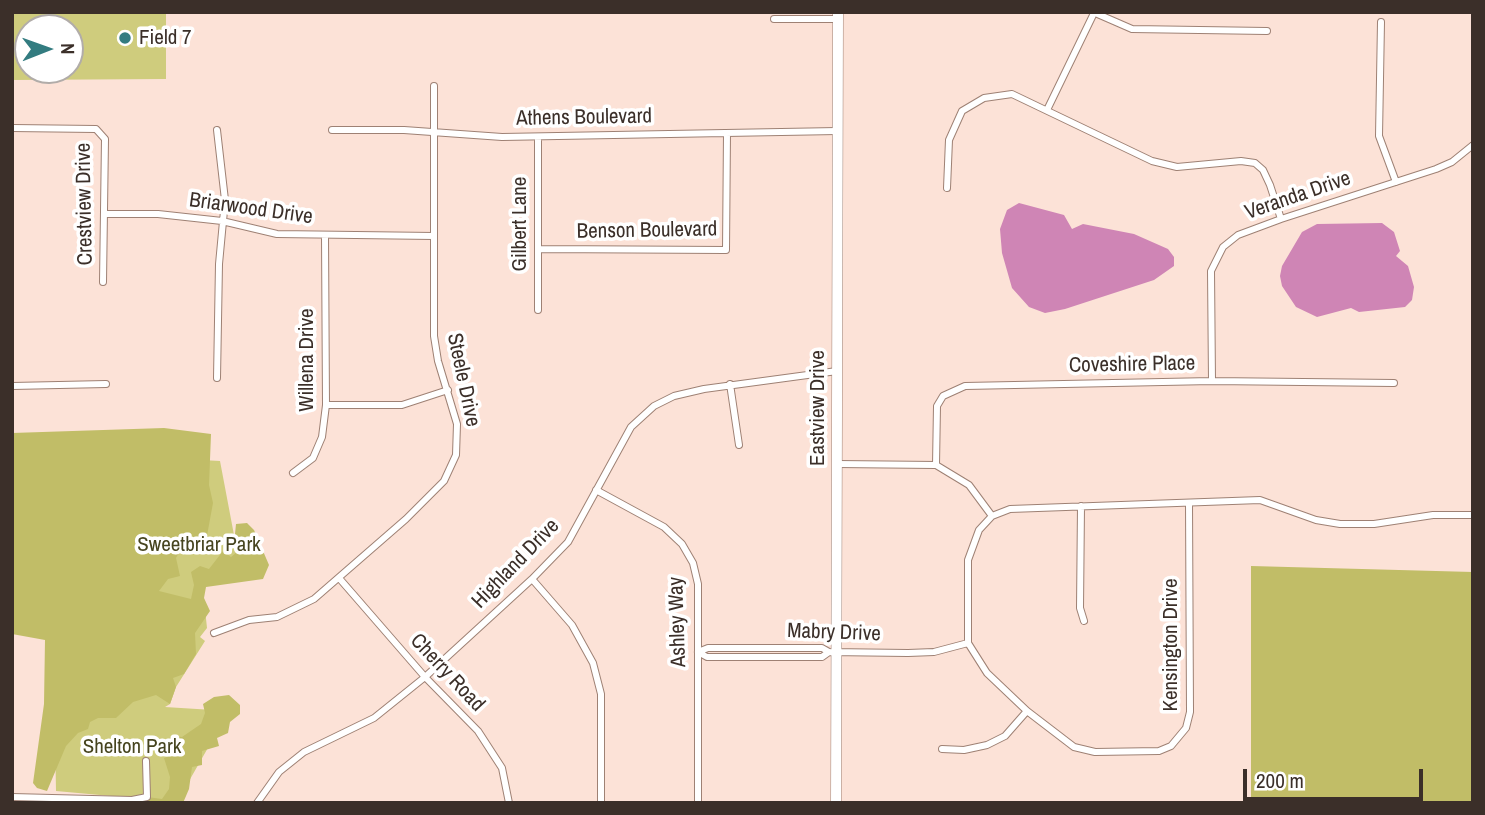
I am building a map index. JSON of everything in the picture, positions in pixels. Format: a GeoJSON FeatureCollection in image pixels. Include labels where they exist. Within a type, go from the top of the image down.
{"type":"FeatureCollection","features":[{"type":"Feature","properties":{"kind":"street"},"geometry":{"type":"LineString","coordinates":[[1047,110],[1093,12],[1132,29],[1267,30]]}},
{"type":"Feature","properties":{"kind":"street"},"geometry":{"type":"LineString","coordinates":[[774,19],[838,16]]}},
{"type":"Feature","properties":{"kind":"street","name":"Eastview Drive"},"geometry":{"type":"LineString","coordinates":[[836,803],[833,652],[837,464],[838,16]]}},
{"type":"Feature","properties":{"kind":"street"},"geometry":{"type":"LineString","coordinates":[[1381,22],[1379,136],[1396,182]]}},
{"type":"Feature","properties":{"kind":"street","name":"Steele Drive"},"geometry":{"type":"LineString","coordinates":[[214,633],[298,608],[339,578],[444,481],[456,456],[458,437],[434,336],[434,86]]}},
{"type":"Feature","properties":{"kind":"street"},"geometry":{"type":"LineString","coordinates":[[947,188],[951,133],[962,111],[973,102],[996,95],[1012,94],[1152,162],[1177,167],[1241,161],[1255,163],[1263,170],[1281,219]]}},
{"type":"Feature","properties":{"kind":"street","name":"Crestview Drive"},"geometry":{"type":"LineString","coordinates":[[12,128],[96,129],[101,132],[105,139],[103,282]]}},
{"type":"Feature","properties":{"kind":"street"},"geometry":{"type":"LineString","coordinates":[[217,130],[225,200],[217,378]]}},
{"type":"Feature","properties":{"kind":"street","name":"Athens Boulevard"},"geometry":{"type":"LineString","coordinates":[[332,130],[538,137],[838,131]]}},
{"type":"Feature","properties":{"kind":"street","name":"Benson Boulevard"},"geometry":{"type":"LineString","coordinates":[[538,249],[726,250],[727,132]]}},
{"type":"Feature","properties":{"kind":"street","name":"Gilbert Lane"},"geometry":{"type":"LineString","coordinates":[[538,137],[538,310]]}},
{"type":"Feature","properties":{"kind":"street","name":"Veranda Drive"},"geometry":{"type":"LineString","coordinates":[[1212,381],[1211,271],[1223,247],[1238,235],[1281,219],[1452,162],[1473,145]]}},
{"type":"Feature","properties":{"kind":"street","name":"Briarwood Drive"},"geometry":{"type":"LineString","coordinates":[[105,215],[158,214],[222,222],[277,234],[434,236]]}},
{"type":"Feature","properties":{"kind":"street","name":"Willena Drive"},"geometry":{"type":"LineString","coordinates":[[293,473],[313,458],[322,437],[326,405],[325,236]]}},
{"type":"Feature","properties":{"kind":"street","name":"Highland Drive"},"geometry":{"type":"LineString","coordinates":[[257,803],[279,772],[304,752],[374,718],[425,677],[532,579],[568,542],[631,427],[654,406],[674,396],[730,384],[837,371]]}},
{"type":"Feature","properties":{"kind":"street","name":"Coveshire Place"},"geometry":{"type":"LineString","coordinates":[[936,465],[937,406],[943,396],[965,386],[1212,381],[1394,383]]}},
{"type":"Feature","properties":{"kind":"street"},"geometry":{"type":"LineString","coordinates":[[12,386],[106,384]]}},
{"type":"Feature","properties":{"kind":"street"},"geometry":{"type":"LineString","coordinates":[[730,384],[740,445]]}},
{"type":"Feature","properties":{"kind":"street"},"geometry":{"type":"LineString","coordinates":[[326,405],[402,405],[448,390]]}},
{"type":"Feature","properties":{"kind":"street"},"geometry":{"type":"LineString","coordinates":[[837,464],[936,465],[969,485],[992,516]]}},
{"type":"Feature","properties":{"kind":"street","name":"Ashley Way"},"geometry":{"type":"LineString","coordinates":[[596,490],[664,527],[682,544],[693,563],[698,584],[698,803]]}},
{"type":"Feature","properties":{"kind":"street"},"geometry":{"type":"LineString","coordinates":[[968,643],[968,560],[979,530],[992,516],[1010,509],[1260,500],[1316,520],[1340,524],[1374,523],[1433,515],[1473,515]]}},
{"type":"Feature","properties":{"kind":"street","name":"Kensington Drive"},"geometry":{"type":"LineString","coordinates":[[968,643],[977,661],[1027,710],[1074,747],[1095,752],[1158,751],[1171,746],[1183,734],[1190,712],[1189,502]]}},
{"type":"Feature","properties":{"kind":"street"},"geometry":{"type":"LineString","coordinates":[[1081,506],[1080,608],[1084,621]]}},
{"type":"Feature","properties":{"kind":"street","name":"Cherry Road"},"geometry":{"type":"LineString","coordinates":[[339,578],[425,677],[478,731],[495,754],[506,780],[509,803]]}},
{"type":"Feature","properties":{"kind":"street"},"geometry":{"type":"LineString","coordinates":[[532,579],[572,625],[593,663],[601,694],[601,803]]}},
{"type":"Feature","properties":{"kind":"street","name":"Mabry Drive"},"geometry":{"type":"LineString","coordinates":[[698,652],[707,657],[822,657],[833,652],[934,652],[968,643]]}},
{"type":"Feature","properties":{"kind":"street"},"geometry":{"type":"LineString","coordinates":[[942,749],[964,750],[987,745],[1005,736],[1027,710]]}},
{"type":"Feature","properties":{"kind":"street"},"geometry":{"type":"LineString","coordinates":[[12,797],[97,801],[147,797],[146,761]]}},
{"type":"Feature","properties":{"kind":"green space"},"geometry":{"type":"Polygon","coordinates":[[[12,12],[166,12],[166,79],[84,80],[84,14],[14,14],[14,80],[12,12]]]}},
{"type":"Feature","properties":{"kind":"green space","name":"Sweetbriar Park"},"geometry":{"type":"Polygon","coordinates":[[[164,428],[211,434],[209,485],[213,503],[206,541],[195,554],[181,549],[176,558],[180,576],[168,579],[159,591],[191,599],[194,585],[191,572],[200,566],[209,569],[223,551],[231,557],[237,552],[234,544],[236,524],[247,523],[254,530],[269,565],[263,579],[206,587],[204,598],[210,611],[195,633],[196,654],[184,674],[173,678],[176,687],[170,704],[156,695],[133,702],[116,718],[98,718],[90,722],[88,729],[78,733],[66,746],[47,791],[37,788],[33,783],[44,704],[45,640],[12,634],[12,433],[164,428]]]}},
{"type":"Feature","properties":{"kind":"green space"},"geometry":{"type":"Polygon","coordinates":[[[164,458],[220,461],[234,535],[251,536],[259,566],[202,581],[207,628],[200,637],[205,641],[176,687],[170,704],[165,707],[229,711],[177,802],[56,791],[55,735],[159,591],[164,458]]]}},
{"type":"Feature","properties":{"kind":"green space"},"geometry":{"type":"Polygon","coordinates":[[[1251,566],[1473,572],[1473,803],[1251,803],[1251,566]]]}},
{"type":"Feature","properties":{"kind":"green space"},"geometry":{"type":"Polygon","coordinates":[[[229,695],[240,705],[240,714],[230,722],[228,733],[217,738],[219,746],[202,751],[202,765],[192,767],[189,789],[183,803],[142,803],[147,797],[162,799],[169,789],[170,777],[164,758],[174,754],[168,749],[167,740],[173,736],[182,737],[201,724],[205,713],[203,704],[214,697],[229,695]]]}},
{"type":"Feature","properties":{"kind":"shaded area"},"geometry":{"type":"Polygon","coordinates":[[[1019,203],[1064,215],[1072,229],[1083,224],[1134,234],[1168,249],[1174,257],[1174,266],[1154,280],[1065,309],[1045,313],[1029,307],[1012,288],[1002,253],[1000,229],[1007,210],[1019,203]]]}},
{"type":"Feature","properties":{"kind":"shaded area"},"geometry":{"type":"Polygon","coordinates":[[[1382,223],[1394,232],[1400,251],[1396,256],[1408,266],[1414,287],[1412,300],[1405,307],[1359,312],[1351,308],[1317,317],[1296,307],[1282,286],[1280,276],[1282,266],[1302,232],[1317,224],[1382,223]]]}},
{"type":"Feature","properties":{"kind":"place","name":"Field 7"},"geometry":{"type":"Point","coordinates":[125,38]}},
{"type":"Feature","properties":{"kind":"park label","name":"Shelton Park"},"geometry":{"type":"Point","coordinates":[132,747]}}]}
